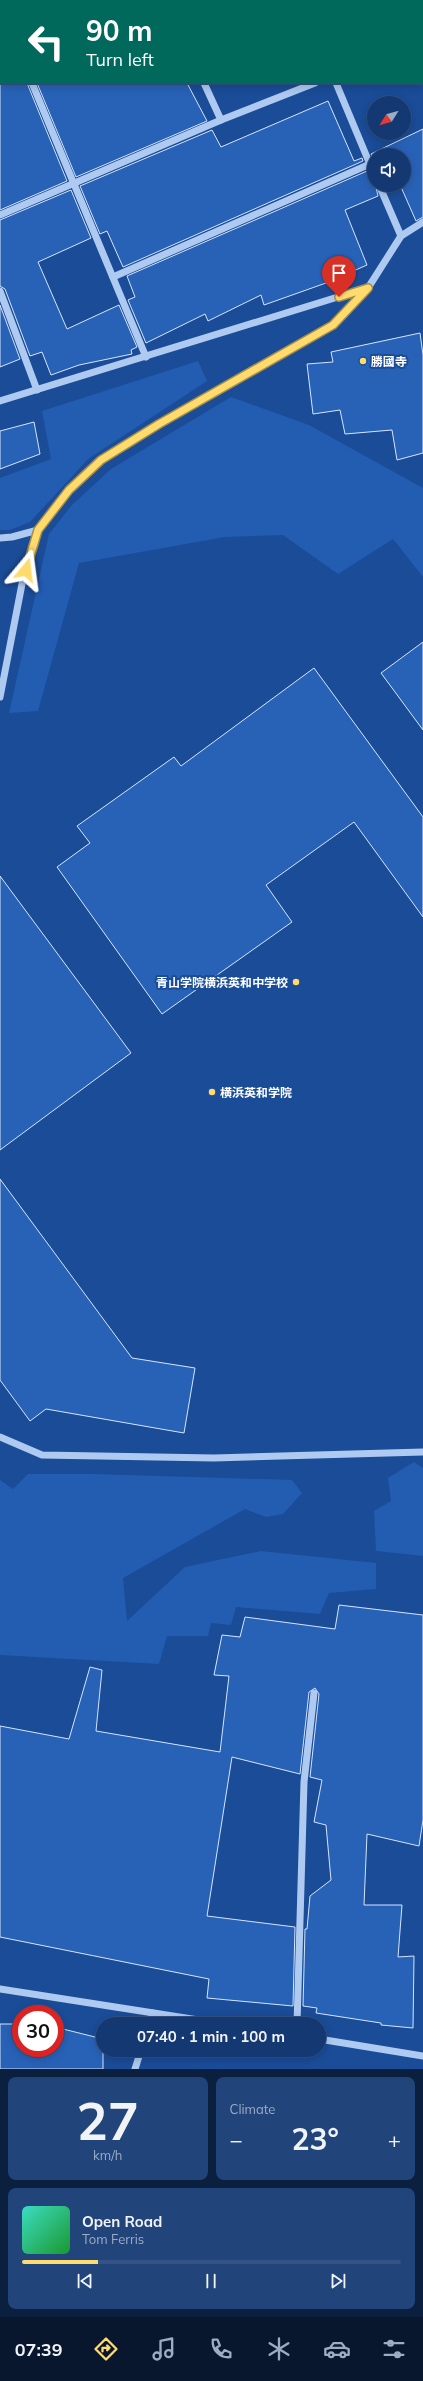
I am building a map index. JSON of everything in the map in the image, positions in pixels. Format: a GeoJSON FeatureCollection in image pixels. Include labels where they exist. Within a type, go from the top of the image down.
{"type":"FeatureCollection","features":[{"type":"Feature","properties":{"kind":"street"},"geometry":{"type":"LineString","coordinates":[[32,84],[146,357]]}},
{"type":"Feature","properties":{"kind":"street"},"geometry":{"type":"LineString","coordinates":[[204,84],[221,120]]}},
{"type":"Feature","properties":{"kind":"street"},"geometry":{"type":"LineString","coordinates":[[0,215],[221,120],[312,84]]}},
{"type":"Feature","properties":{"kind":"street"},"geometry":{"type":"LineString","coordinates":[[336,84],[367,157]]}},
{"type":"Feature","properties":{"kind":"street"},"geometry":{"type":"LineString","coordinates":[[113,277],[367,165]]}},
{"type":"Feature","properties":{"kind":"street"},"geometry":{"type":"LineString","coordinates":[[382,192],[401,236]]}},
{"type":"Feature","properties":{"kind":"street"},"geometry":{"type":"LineString","coordinates":[[0,697],[22,584],[38,530],[69,490],[101,460],[166,420],[333,325],[368,288],[401,236],[423,222]]}},
{"type":"Feature","properties":{"kind":"street"},"geometry":{"type":"LineString","coordinates":[[0,401],[368,288]]}},
{"type":"Feature","properties":{"kind":"street"},"geometry":{"type":"LineString","coordinates":[[0,291],[37,390]]}},
{"type":"Feature","properties":{"kind":"street"},"geometry":{"type":"LineString","coordinates":[[0,538],[12,537],[38,530]]}},
{"type":"Feature","properties":{"kind":"street"},"geometry":{"type":"LineString","coordinates":[[0,1437],[42,1455],[214,1458],[423,1452]]}},
{"type":"Feature","properties":{"kind":"street"},"geometry":{"type":"LineString","coordinates":[[297,2017],[304,1782],[314,1694]]}},
{"type":"Feature","properties":{"kind":"street"},"geometry":{"type":"LineString","coordinates":[[0,1989],[179,2017]]}},
{"type":"Feature","properties":{"kind":"street"},"geometry":{"type":"LineString","coordinates":[[152,2017],[153,2013]]}},
{"type":"Feature","properties":{"kind":"street"},"geometry":{"type":"LineString","coordinates":[[326,2040],[423,2056]]}},
{"type":"Feature","properties":{"kind":"street"},"geometry":{"type":"LineString","coordinates":[[135,2069],[139,2057]]}},
{"type":"Feature","properties":{"kind":"shaded area"},"geometry":{"type":"Polygon","coordinates":[[[198,361],[207,381],[88,459],[30,522],[10,530],[0,530],[0,478],[51,459],[42,411],[198,361]]]}},
{"type":"Feature","properties":{"kind":"shaded area"},"geometry":{"type":"Polygon","coordinates":[[[231,397],[309,425],[423,488],[423,577],[393,539],[338,574],[283,535],[225,537],[79,563],[38,711],[9,713],[49,534],[72,505],[111,469],[231,397]]]}},
{"type":"Feature","properties":{"kind":"shaded area"},"geometry":{"type":"Polygon","coordinates":[[[414,1462],[423,1468],[423,1556],[376,1551],[374,1511],[391,1501],[388,1478],[414,1462]]]}},
{"type":"Feature","properties":{"kind":"shaded area"},"geometry":{"type":"Polygon","coordinates":[[[28,1474],[93,1474],[292,1480],[302,1493],[283,1514],[266,1517],[245,1509],[123,1578],[127,1621],[185,1567],[261,1551],[376,1563],[376,1589],[329,1593],[320,1614],[236,1607],[231,1625],[211,1623],[208,1636],[167,1636],[159,1664],[0,1655],[0,1480],[13,1489],[28,1474]]]}},
{"type":"Feature","properties":{"kind":"building"},"geometry":{"type":"Polygon","coordinates":[[[0,84],[27,84],[67,181],[0,210],[0,84]]]}},
{"type":"Feature","properties":{"kind":"building"},"geometry":{"type":"Polygon","coordinates":[[[37,84],[188,84],[207,121],[76,177],[37,84]]]}},
{"type":"Feature","properties":{"kind":"building"},"geometry":{"type":"Polygon","coordinates":[[[328,101],[354,161],[362,158],[363,161],[123,267],[107,231],[100,234],[80,186],[212,130],[221,147],[328,101]]]}},
{"type":"Feature","properties":{"kind":"building"},"geometry":{"type":"Polygon","coordinates":[[[423,129],[423,217],[416,221],[403,192],[411,192],[411,148],[383,148],[400,140],[411,140],[411,135],[423,129]]]}},
{"type":"Feature","properties":{"kind":"building"},"geometry":{"type":"Polygon","coordinates":[[[367,171],[367,192],[377,192],[378,196],[345,210],[367,265],[326,283],[264,305],[261,295],[208,321],[205,314],[146,343],[128,300],[135,297],[127,276],[367,171]]]}},
{"type":"Feature","properties":{"kind":"building"},"geometry":{"type":"Polygon","coordinates":[[[71,190],[91,238],[38,262],[67,329],[119,305],[137,347],[131,350],[132,354],[79,365],[51,375],[42,352],[30,356],[5,289],[0,286],[0,220],[71,190]]]}},
{"type":"Feature","properties":{"kind":"building"},"geometry":{"type":"Polygon","coordinates":[[[0,305],[20,359],[0,367],[0,305]]]}},
{"type":"Feature","properties":{"kind":"building"},"geometry":{"type":"Polygon","coordinates":[[[420,333],[423,355],[423,453],[397,460],[392,430],[345,434],[340,410],[313,414],[307,364],[333,362],[331,352],[420,333]]]}},
{"type":"Feature","properties":{"kind":"building"},"geometry":{"type":"Polygon","coordinates":[[[34,422],[40,454],[0,469],[0,431],[34,422]]]}},
{"type":"Feature","properties":{"kind":"building"},"geometry":{"type":"Polygon","coordinates":[[[423,642],[423,730],[381,673],[423,642]]]}},
{"type":"Feature","properties":{"kind":"building"},"geometry":{"type":"Polygon","coordinates":[[[314,668],[423,817],[423,917],[354,822],[266,885],[292,922],[162,1014],[57,867],[90,843],[77,826],[174,757],[181,766],[314,668]]]}},
{"type":"Feature","properties":{"kind":"building"},"geometry":{"type":"Polygon","coordinates":[[[0,876],[131,1053],[0,1150],[0,876]]]}},
{"type":"Feature","properties":{"kind":"building"},"geometry":{"type":"Polygon","coordinates":[[[0,1179],[132,1358],[195,1368],[184,1433],[46,1409],[30,1421],[0,1380],[0,1179]]]}},
{"type":"Feature","properties":{"kind":"building"},"geometry":{"type":"Polygon","coordinates":[[[339,1605],[423,1615],[423,1820],[419,1846],[367,1834],[364,1905],[402,1905],[398,1957],[414,1956],[413,2028],[381,2025],[381,2023],[316,2013],[317,2008],[303,2006],[305,1929],[307,1929],[310,1896],[331,1880],[326,1825],[314,1822],[322,1780],[310,1777],[319,1694],[315,1688],[309,1692],[300,1774],[232,1757],[207,1916],[295,1927],[293,2006],[207,1998],[209,1979],[0,1937],[0,1726],[69,1739],[90,1667],[102,1670],[96,1731],[220,1752],[229,1676],[214,1675],[222,1635],[240,1637],[245,1617],[335,1629],[339,1605]]]}},
{"type":"Feature","properties":{"kind":"building"},"geometry":{"type":"Polygon","coordinates":[[[0,2024],[12,2024],[12,2057],[64,2057],[64,2029],[96,2037],[96,2057],[103,2057],[103,2069],[0,2069],[0,2024]]]}},
{"type":"Feature","properties":{"kind":"place","name":"勝國寺"},"geometry":{"type":"Point","coordinates":[363,361]}},
{"type":"Feature","properties":{"kind":"place","name":"青山学院横浜英和中学校"},"geometry":{"type":"Point","coordinates":[296,982]}},
{"type":"Feature","properties":{"kind":"place","name":"横浜英和学院"},"geometry":{"type":"Point","coordinates":[212,1092]}},
{"type":"Feature","properties":{"kind":"route"},"geometry":{"type":"LineString","coordinates":[[26,570],[38,530],[69,490],[101,460],[159,424],[333,325],[368,288],[339,297]]}}]}
